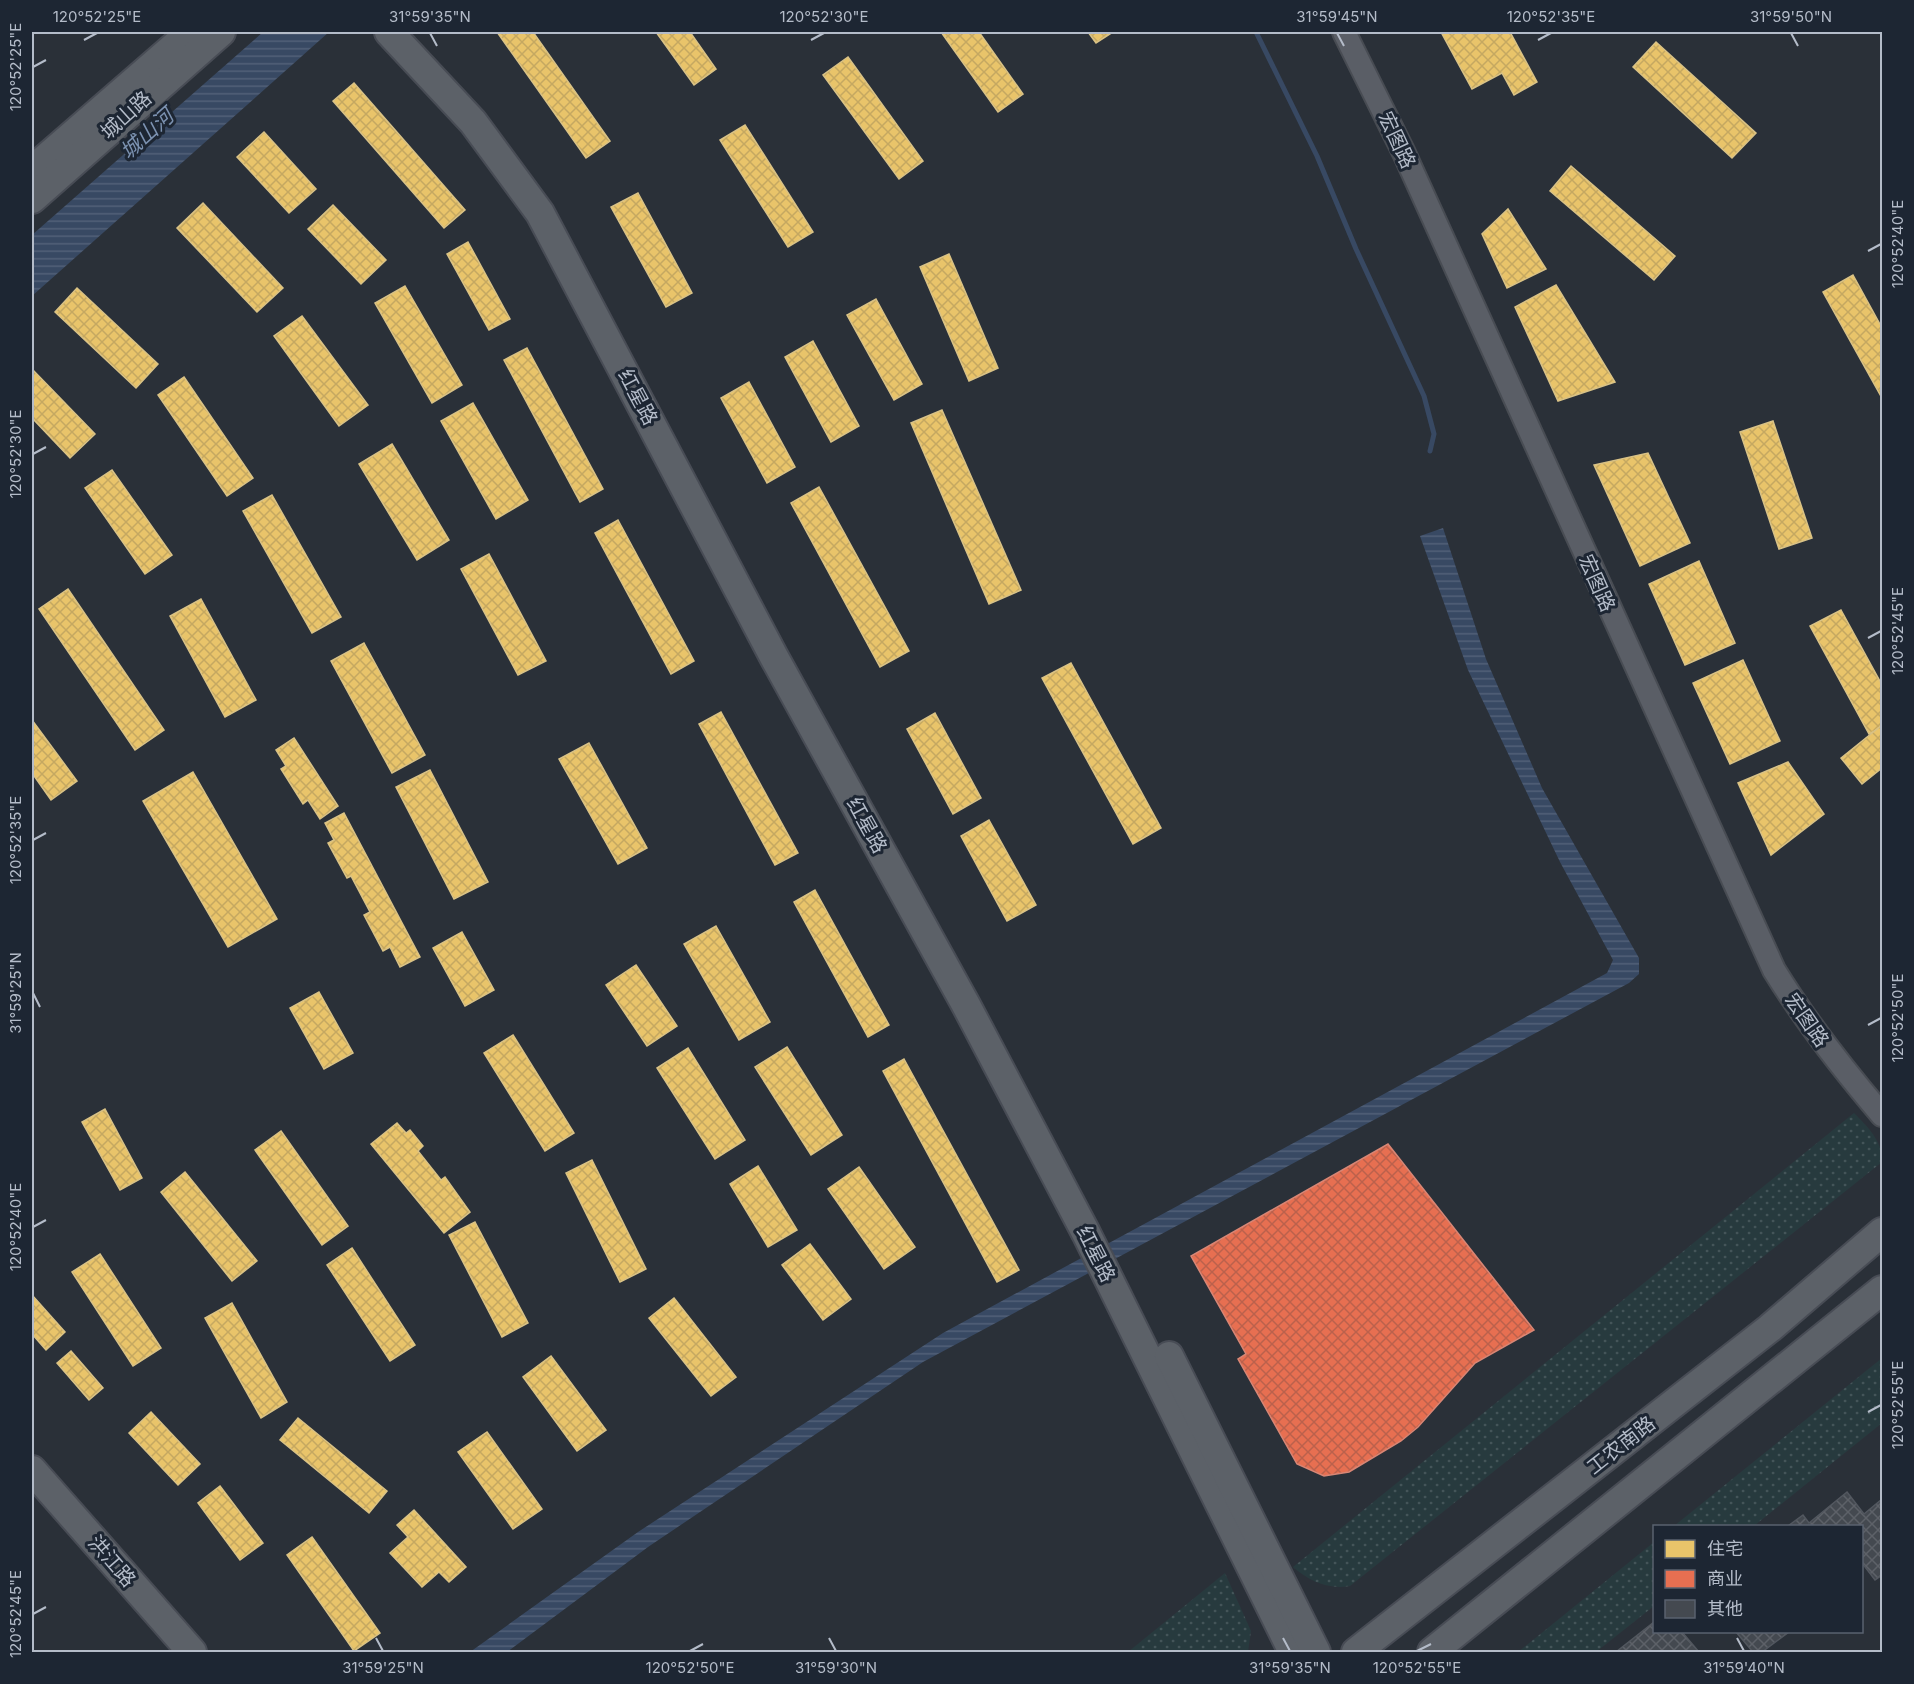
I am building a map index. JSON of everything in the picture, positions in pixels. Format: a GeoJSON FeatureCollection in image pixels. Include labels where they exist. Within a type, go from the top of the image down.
{"type":"FeatureCollection","features":[{"type":"Feature","properties":{"kind":"main road","name":"城山路"},"geometry":{"type":"LineString","coordinates":[[32,170],[191,32]]}},
{"type":"Feature","properties":{"kind":"main road","name":"城山路"},"geometry":{"type":"LineString","coordinates":[[32,199],[220,32]]}},
{"type":"Feature","properties":{"kind":"main road","name":"红星路"},"geometry":{"type":"LineString","coordinates":[[389,32],[473,122],[540,213],[774,657],[966,1005],[1094,1229]]}},
{"type":"Feature","properties":{"kind":"main road","name":"红星路"},"geometry":{"type":"LineString","coordinates":[[414,32],[487,114],[556,203],[1316,1653]]}},
{"type":"Feature","properties":{"kind":"main road","name":"工农南路"},"geometry":{"type":"LineString","coordinates":[[1356,1653],[1770,1328],[1882,1232]]}},
{"type":"Feature","properties":{"kind":"main road","name":"红星路"},"geometry":{"type":"LineString","coordinates":[[1115,1269],[1293,1653]]}},
{"type":"Feature","properties":{"kind":"main road"},"geometry":{"type":"LineString","coordinates":[[1431,1653],[1882,1290]]}},
{"type":"Feature","properties":{"kind":"main road","name":"洪江路"},"geometry":{"type":"LineString","coordinates":[[32,1470],[192,1653]]}},
{"type":"Feature","properties":{"kind":"main road","name":"洪江路"},"geometry":{"type":"LineString","coordinates":[[32,1489],[171,1653]]}},
{"type":"Feature","properties":{"kind":"street","name":"宏图路"},"geometry":{"type":"LineString","coordinates":[[1344,32],[1404,153],[1774,970],[1822,1042],[1882,1115]]}},
{"type":"Feature","properties":{"kind":"green space"},"geometry":{"type":"Polygon","coordinates":[[[1854,1113],[1877,1141],[1882,1162],[1350,1586],[1334,1587],[1320,1583],[1293,1567],[1854,1113]]]}},
{"type":"Feature","properties":{"kind":"green space"},"geometry":{"type":"Polygon","coordinates":[[[1882,1358],[1882,1423],[1755,1525],[1675,1525],[1882,1358]]]}},
{"type":"Feature","properties":{"kind":"green space"},"geometry":{"type":"Polygon","coordinates":[[[1653,1543],[1653,1607],[1596,1652],[1518,1652],[1653,1543]]]}},
{"type":"Feature","properties":{"kind":"green space"},"geometry":{"type":"Polygon","coordinates":[[[1225,1573],[1251,1631],[1248,1652],[1128,1652],[1225,1573]]]}},
{"type":"Feature","properties":{"kind":"water","name":"城山河"},"geometry":{"type":"Polygon","coordinates":[[[263,32],[329,32],[32,296],[32,235],[263,32]]]}},
{"type":"Feature","properties":{"kind":"water"},"geometry":{"type":"Polygon","coordinates":[[[1443,528],[1486,659],[1542,788],[1639,958],[1639,974],[1629,983],[923,1362],[648,1547],[507,1652],[470,1652],[638,1532],[943,1333],[1607,973],[1613,960],[1560,862],[1468,670],[1420,536],[1443,528]]]}},
{"type":"Feature","properties":{"kind":"building: 住宅"},"geometry":{"type":"Polygon","coordinates":[[[497,32],[533,32],[610,141],[586,158],[497,32]]]}},
{"type":"Feature","properties":{"kind":"building: 住宅"},"geometry":{"type":"Polygon","coordinates":[[[656,32],[690,32],[716,69],[694,85],[656,32]]]}},
{"type":"Feature","properties":{"kind":"building: 住宅"},"geometry":{"type":"Polygon","coordinates":[[[941,32],[979,32],[1023,94],[998,112],[941,32]]]}},
{"type":"Feature","properties":{"kind":"building: 住宅"},"geometry":{"type":"Polygon","coordinates":[[[1088,32],[1113,32],[1096,43],[1088,32]]]}},
{"type":"Feature","properties":{"kind":"building: 住宅"},"geometry":{"type":"Polygon","coordinates":[[[1441,32],[1510,32],[1537,82],[1514,95],[1502,73],[1472,89],[1441,32]]]}},
{"type":"Feature","properties":{"kind":"building: 住宅"},"geometry":{"type":"Polygon","coordinates":[[[1656,42],[1756,133],[1732,158],[1633,67],[1656,42]]]}},
{"type":"Feature","properties":{"kind":"building: 住宅"},"geometry":{"type":"Polygon","coordinates":[[[848,57],[923,161],[899,179],[823,75],[848,57]]]}},
{"type":"Feature","properties":{"kind":"building: 住宅"},"geometry":{"type":"Polygon","coordinates":[[[354,83],[465,210],[444,228],[333,101],[354,83]]]}},
{"type":"Feature","properties":{"kind":"building: 住宅"},"geometry":{"type":"Polygon","coordinates":[[[745,125],[813,232],[788,247],[720,140],[745,125]]]}},
{"type":"Feature","properties":{"kind":"building: 住宅"},"geometry":{"type":"Polygon","coordinates":[[[264,132],[316,189],[289,213],[237,157],[264,132]]]}},
{"type":"Feature","properties":{"kind":"building: 住宅"},"geometry":{"type":"Polygon","coordinates":[[[1571,166],[1675,256],[1654,280],[1550,191],[1571,166]]]}},
{"type":"Feature","properties":{"kind":"building: 住宅"},"geometry":{"type":"Polygon","coordinates":[[[638,193],[692,293],[666,307],[611,207],[638,193]]]}},
{"type":"Feature","properties":{"kind":"building: 住宅"},"geometry":{"type":"Polygon","coordinates":[[[203,203],[283,288],[257,312],[177,228],[203,203]]]}},
{"type":"Feature","properties":{"kind":"building: 住宅"},"geometry":{"type":"Polygon","coordinates":[[[333,205],[386,260],[361,284],[308,229],[333,205]]]}},
{"type":"Feature","properties":{"kind":"building: 住宅"},"geometry":{"type":"Polygon","coordinates":[[[1508,209],[1546,269],[1507,288],[1482,234],[1508,209]]]}},
{"type":"Feature","properties":{"kind":"building: 住宅"},"geometry":{"type":"Polygon","coordinates":[[[468,242],[510,319],[489,330],[447,254],[468,242]]]}},
{"type":"Feature","properties":{"kind":"building: 住宅"},"geometry":{"type":"Polygon","coordinates":[[[949,254],[998,368],[969,381],[920,267],[949,254]]]}},
{"type":"Feature","properties":{"kind":"building: 住宅"},"geometry":{"type":"Polygon","coordinates":[[[1853,275],[1882,328],[1882,398],[1823,292],[1853,275]]]}},
{"type":"Feature","properties":{"kind":"building: 住宅"},"geometry":{"type":"Polygon","coordinates":[[[1556,285],[1615,382],[1558,401],[1515,307],[1556,285]]]}},
{"type":"Feature","properties":{"kind":"building: 住宅"},"geometry":{"type":"Polygon","coordinates":[[[405,286],[462,385],[432,403],[375,303],[405,286]]]}},
{"type":"Feature","properties":{"kind":"building: 住宅"},"geometry":{"type":"Polygon","coordinates":[[[77,288],[158,364],[136,388],[55,312],[77,288]]]}},
{"type":"Feature","properties":{"kind":"building: 住宅"},"geometry":{"type":"Polygon","coordinates":[[[876,299],[922,384],[894,400],[847,315],[876,299]]]}},
{"type":"Feature","properties":{"kind":"building: 住宅"},"geometry":{"type":"Polygon","coordinates":[[[302,316],[368,405],[339,426],[274,336],[302,316]]]}},
{"type":"Feature","properties":{"kind":"building: 住宅"},"geometry":{"type":"Polygon","coordinates":[[[813,341],[859,426],[831,442],[785,357],[813,341]]]}},
{"type":"Feature","properties":{"kind":"building: 住宅"},"geometry":{"type":"Polygon","coordinates":[[[527,348],[603,489],[580,502],[504,360],[527,348]]]}},
{"type":"Feature","properties":{"kind":"building: 住宅"},"geometry":{"type":"Polygon","coordinates":[[[32,369],[95,434],[70,458],[32,418],[32,369]]]}},
{"type":"Feature","properties":{"kind":"building: 住宅"},"geometry":{"type":"Polygon","coordinates":[[[184,377],[253,478],[227,496],[158,395],[184,377]]]}},
{"type":"Feature","properties":{"kind":"building: 住宅"},"geometry":{"type":"Polygon","coordinates":[[[749,382],[795,467],[767,483],[721,398],[749,382]]]}},
{"type":"Feature","properties":{"kind":"building: 住宅"},"geometry":{"type":"Polygon","coordinates":[[[473,403],[528,500],[496,519],[441,421],[473,403]]]}},
{"type":"Feature","properties":{"kind":"building: 住宅"},"geometry":{"type":"Polygon","coordinates":[[[942,410],[1021,590],[989,604],[911,423],[942,410]]]}},
{"type":"Feature","properties":{"kind":"building: 住宅"},"geometry":{"type":"Polygon","coordinates":[[[1773,421],[1812,538],[1779,549],[1740,432],[1773,421]]]}},
{"type":"Feature","properties":{"kind":"building: 住宅"},"geometry":{"type":"Polygon","coordinates":[[[392,444],[449,540],[417,560],[359,464],[392,444]]]}},
{"type":"Feature","properties":{"kind":"building: 住宅"},"geometry":{"type":"Polygon","coordinates":[[[1648,453],[1690,543],[1640,566],[1594,465],[1648,453]]]}},
{"type":"Feature","properties":{"kind":"building: 住宅"},"geometry":{"type":"Polygon","coordinates":[[[112,470],[172,555],[145,574],[85,488],[112,470]]]}},
{"type":"Feature","properties":{"kind":"building: 住宅"},"geometry":{"type":"Polygon","coordinates":[[[819,487],[909,651],[880,667],[791,503],[819,487]]]}},
{"type":"Feature","properties":{"kind":"building: 住宅"},"geometry":{"type":"Polygon","coordinates":[[[272,495],[341,617],[312,633],[243,511],[272,495]]]}},
{"type":"Feature","properties":{"kind":"building: 住宅"},"geometry":{"type":"Polygon","coordinates":[[[618,520],[694,661],[671,674],[595,533],[618,520]]]}},
{"type":"Feature","properties":{"kind":"building: 住宅"},"geometry":{"type":"Polygon","coordinates":[[[489,554],[546,661],[518,675],[461,569],[489,554]]]}},
{"type":"Feature","properties":{"kind":"building: 住宅"},"geometry":{"type":"Polygon","coordinates":[[[1699,561],[1735,643],[1685,665],[1649,584],[1699,561]]]}},
{"type":"Feature","properties":{"kind":"building: 住宅"},"geometry":{"type":"Polygon","coordinates":[[[68,589],[164,730],[135,750],[39,609],[68,589]]]}},
{"type":"Feature","properties":{"kind":"building: 住宅"},"geometry":{"type":"Polygon","coordinates":[[[201,599],[256,700],[225,717],[170,616],[201,599]]]}},
{"type":"Feature","properties":{"kind":"building: 住宅"},"geometry":{"type":"Polygon","coordinates":[[[1841,610],[1882,685],[1882,727],[1869,734],[1810,626],[1841,610]]]}},
{"type":"Feature","properties":{"kind":"building: 住宅"},"geometry":{"type":"Polygon","coordinates":[[[364,643],[425,755],[392,773],[331,661],[364,643]]]}},
{"type":"Feature","properties":{"kind":"building: 住宅"},"geometry":{"type":"Polygon","coordinates":[[[1743,660],[1780,741],[1730,764],[1693,683],[1743,660]]]}},
{"type":"Feature","properties":{"kind":"building: 住宅"},"geometry":{"type":"Polygon","coordinates":[[[1071,663],[1161,828],[1133,844],[1042,678],[1071,663]]]}},
{"type":"Feature","properties":{"kind":"building: 住宅"},"geometry":{"type":"Polygon","coordinates":[[[721,712],[798,853],[775,865],[699,724],[721,712]]]}},
{"type":"Feature","properties":{"kind":"building: 住宅"},"geometry":{"type":"Polygon","coordinates":[[[935,713],[981,798],[953,814],[907,729],[935,713]]]}},
{"type":"Feature","properties":{"kind":"building: 住宅"},"geometry":{"type":"Polygon","coordinates":[[[32,720],[77,781],[51,800],[32,773],[32,720]]]}},
{"type":"Feature","properties":{"kind":"building: 住宅"},"geometry":{"type":"Polygon","coordinates":[[[1882,725],[1882,768],[1862,784],[1841,758],[1882,725]]]}},
{"type":"Feature","properties":{"kind":"building: 住宅"},"geometry":{"type":"Polygon","coordinates":[[[294,738],[338,806],[320,819],[308,800],[303,804],[281,769],[286,766],[276,750],[294,738]]]}},
{"type":"Feature","properties":{"kind":"building: 住宅"},"geometry":{"type":"Polygon","coordinates":[[[589,743],[647,848],[618,864],[559,759],[589,743]]]}},
{"type":"Feature","properties":{"kind":"building: 住宅"},"geometry":{"type":"Polygon","coordinates":[[[1788,762],[1824,814],[1771,855],[1738,783],[1788,762]]]}},
{"type":"Feature","properties":{"kind":"building: 住宅"},"geometry":{"type":"Polygon","coordinates":[[[430,770],[488,882],[454,899],[396,787],[430,770]]]}},
{"type":"Feature","properties":{"kind":"building: 住宅"},"geometry":{"type":"Polygon","coordinates":[[[193,772],[277,919],[228,947],[143,801],[193,772]]]}},
{"type":"Feature","properties":{"kind":"building: 住宅"},"geometry":{"type":"Polygon","coordinates":[[[344,813],[420,957],[400,967],[390,947],[383,951],[364,915],[370,912],[351,876],[347,878],[328,843],[334,840],[325,823],[344,813]]]}},
{"type":"Feature","properties":{"kind":"building: 住宅"},"geometry":{"type":"Polygon","coordinates":[[[989,820],[1036,905],[1007,921],[961,836],[989,820]]]}},
{"type":"Feature","properties":{"kind":"building: 住宅"},"geometry":{"type":"Polygon","coordinates":[[[815,890],[889,1025],[868,1037],[794,902],[815,890]]]}},
{"type":"Feature","properties":{"kind":"building: 住宅"},"geometry":{"type":"Polygon","coordinates":[[[716,926],[770,1022],[739,1040],[684,944],[716,926]]]}},
{"type":"Feature","properties":{"kind":"building: 住宅"},"geometry":{"type":"Polygon","coordinates":[[[462,932],[494,990],[465,1006],[433,948],[462,932]]]}},
{"type":"Feature","properties":{"kind":"building: 住宅"},"geometry":{"type":"Polygon","coordinates":[[[636,965],[677,1026],[647,1046],[606,985],[636,965]]]}},
{"type":"Feature","properties":{"kind":"building: 住宅"},"geometry":{"type":"Polygon","coordinates":[[[319,992],[353,1053],[324,1069],[290,1008],[319,992]]]}},
{"type":"Feature","properties":{"kind":"building: 住宅"},"geometry":{"type":"Polygon","coordinates":[[[513,1035],[574,1133],[545,1151],[484,1053],[513,1035]]]}},
{"type":"Feature","properties":{"kind":"building: 住宅"},"geometry":{"type":"Polygon","coordinates":[[[787,1047],[842,1135],[811,1155],[755,1067],[787,1047]]]}},
{"type":"Feature","properties":{"kind":"building: 住宅"},"geometry":{"type":"Polygon","coordinates":[[[688,1048],[745,1140],[715,1159],[657,1068],[688,1048]]]}},
{"type":"Feature","properties":{"kind":"building: 住宅"},"geometry":{"type":"Polygon","coordinates":[[[904,1059],[1019,1270],[997,1282],[883,1071],[904,1059]]]}},
{"type":"Feature","properties":{"kind":"building: 住宅"},"geometry":{"type":"Polygon","coordinates":[[[105,1109],[142,1178],[120,1190],[82,1122],[105,1109]]]}},
{"type":"Feature","properties":{"kind":"building: 住宅"},"geometry":{"type":"Polygon","coordinates":[[[397,1123],[406,1133],[410,1130],[423,1146],[418,1151],[441,1180],[445,1177],[470,1212],[444,1233],[371,1144],[397,1123]]]}},
{"type":"Feature","properties":{"kind":"building: 住宅"},"geometry":{"type":"Polygon","coordinates":[[[281,1131],[348,1226],[322,1245],[255,1150],[281,1131]]]}},
{"type":"Feature","properties":{"kind":"building: 住宅"},"geometry":{"type":"Polygon","coordinates":[[[592,1160],[646,1269],[620,1282],[566,1173],[592,1160]]]}},
{"type":"Feature","properties":{"kind":"building: 住宅"},"geometry":{"type":"Polygon","coordinates":[[[758,1166],[797,1230],[768,1247],[730,1184],[758,1166]]]}},
{"type":"Feature","properties":{"kind":"building: 住宅"},"geometry":{"type":"Polygon","coordinates":[[[859,1167],[915,1247],[884,1269],[828,1189],[859,1167]]]}},
{"type":"Feature","properties":{"kind":"building: 住宅"},"geometry":{"type":"Polygon","coordinates":[[[185,1172],[257,1261],[232,1281],[161,1192],[185,1172]]]}},
{"type":"Feature","properties":{"kind":"building: 住宅"},"geometry":{"type":"Polygon","coordinates":[[[475,1222],[528,1323],[502,1337],[449,1235],[475,1222]]]}},
{"type":"Feature","properties":{"kind":"building: 住宅"},"geometry":{"type":"Polygon","coordinates":[[[810,1244],[851,1299],[823,1320],[782,1265],[810,1244]]]}},
{"type":"Feature","properties":{"kind":"building: 住宅"},"geometry":{"type":"Polygon","coordinates":[[[352,1248],[415,1345],[390,1361],[327,1265],[352,1248]]]}},
{"type":"Feature","properties":{"kind":"building: 住宅"},"geometry":{"type":"Polygon","coordinates":[[[100,1254],[161,1348],[133,1366],[72,1272],[100,1254]]]}},
{"type":"Feature","properties":{"kind":"building: 住宅"},"geometry":{"type":"Polygon","coordinates":[[[32,1295],[65,1332],[46,1350],[32,1334],[32,1295]]]}},
{"type":"Feature","properties":{"kind":"building: 住宅"},"geometry":{"type":"Polygon","coordinates":[[[674,1298],[736,1377],[711,1396],[649,1318],[674,1298]]]}},
{"type":"Feature","properties":{"kind":"building: 住宅"},"geometry":{"type":"Polygon","coordinates":[[[232,1303],[287,1402],[261,1418],[205,1318],[232,1303]]]}},
{"type":"Feature","properties":{"kind":"building: 住宅"},"geometry":{"type":"Polygon","coordinates":[[[71,1351],[103,1388],[89,1400],[57,1363],[71,1351]]]}},
{"type":"Feature","properties":{"kind":"building: 住宅"},"geometry":{"type":"Polygon","coordinates":[[[551,1356],[606,1430],[577,1451],[523,1377],[551,1356]]]}},
{"type":"Feature","properties":{"kind":"building: 住宅"},"geometry":{"type":"Polygon","coordinates":[[[151,1412],[200,1464],[178,1485],[129,1433],[151,1412]]]}},
{"type":"Feature","properties":{"kind":"building: 住宅"},"geometry":{"type":"Polygon","coordinates":[[[298,1418],[387,1491],[369,1513],[280,1440],[298,1418]]]}},
{"type":"Feature","properties":{"kind":"building: 住宅"},"geometry":{"type":"Polygon","coordinates":[[[487,1432],[542,1509],[513,1529],[458,1452],[487,1432]]]}},
{"type":"Feature","properties":{"kind":"building: 住宅"},"geometry":{"type":"Polygon","coordinates":[[[220,1486],[263,1543],[240,1560],[198,1503],[220,1486]]]}},
{"type":"Feature","properties":{"kind":"building: 住宅"},"geometry":{"type":"Polygon","coordinates":[[[414,1510],[466,1567],[449,1582],[439,1572],[422,1587],[390,1553],[408,1537],[397,1525],[414,1510]]]}},
{"type":"Feature","properties":{"kind":"building: 住宅"},"geometry":{"type":"Polygon","coordinates":[[[312,1537],[380,1633],[354,1651],[287,1555],[312,1537]]]}},
{"type":"Feature","properties":{"kind":"building: 商业"},"geometry":{"type":"Polygon","coordinates":[[[1388,1144],[1534,1330],[1475,1363],[1418,1427],[1401,1441],[1349,1472],[1324,1476],[1297,1464],[1238,1359],[1246,1354],[1191,1256],[1388,1144]]]}},
{"type":"Feature","properties":{"kind":"building: 其他"},"geometry":{"type":"Polygon","coordinates":[[[1847,1492],[1864,1514],[1882,1499],[1882,1575],[1875,1580],[1863,1564],[1863,1525],[1789,1525],[1803,1515],[1809,1523],[1847,1492]]]}},
{"type":"Feature","properties":{"kind":"building: 其他"},"geometry":{"type":"Polygon","coordinates":[[[1653,1623],[1653,1633],[1683,1633],[1699,1652],[1616,1652],[1653,1623]]]}},
{"type":"Feature","properties":{"kind":"building: 其他"},"geometry":{"type":"Polygon","coordinates":[[[1737,1633],[1788,1633],[1762,1652],[1753,1652],[1737,1633]]]}},
{"type":"Feature","properties":{"kind":"waterway"},"geometry":{"type":"LineString","coordinates":[[1256,32],[1317,156],[1356,249],[1424,396],[1434,434],[1430,451]]}}]}
